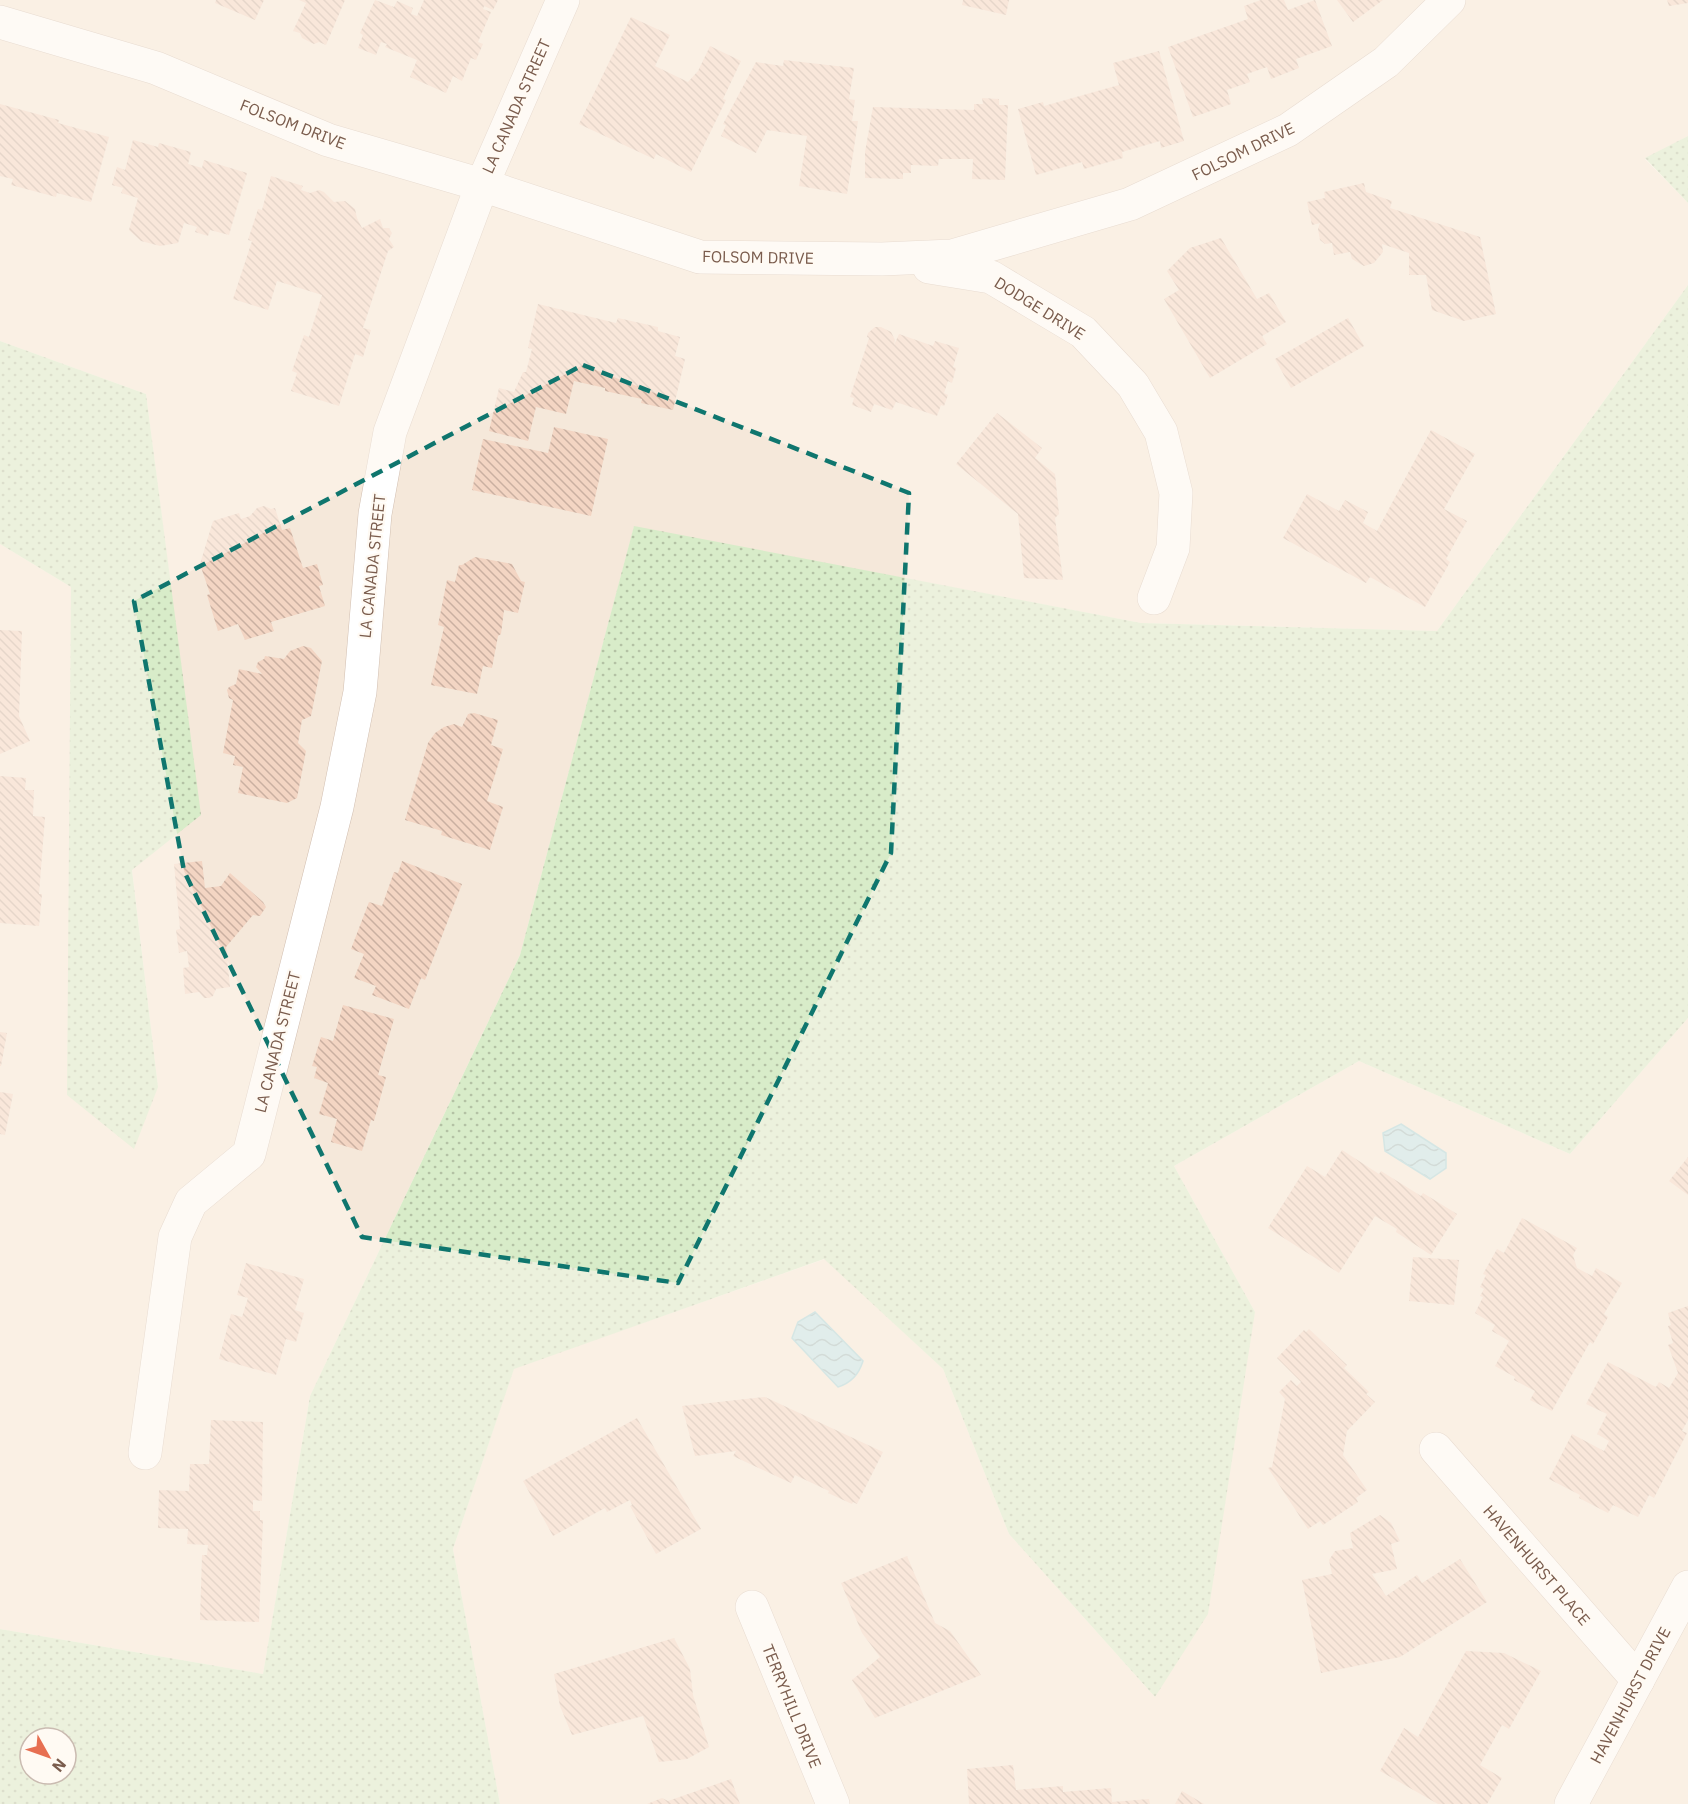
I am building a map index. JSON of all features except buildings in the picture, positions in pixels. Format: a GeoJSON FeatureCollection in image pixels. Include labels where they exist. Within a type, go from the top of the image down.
{"type":"FeatureCollection","features":[{"type":"Feature","properties":{"kind":"street","name":"LA CANADA STREET"},"geometry":{"type":"LineString","coordinates":[[145,1453],[175,1237],[190,1202],[249,1154],[337,807],[358,704],[375,514],[390,432],[482,185],[563,0]]}},
{"type":"Feature","properties":{"kind":"street","name":"FOLSOM DRIVE"},"geometry":{"type":"LineString","coordinates":[[0,22],[156,68],[328,140],[482,185],[700,256],[882,259],[952,256],[1141,199],[1288,130],[1386,62],[1449,0]]}},
{"type":"Feature","properties":{"kind":"street","name":"DODGE DRIVE"},"geometry":{"type":"LineString","coordinates":[[882,259],[991,277],[1083,332],[1133,386],[1161,432],[1176,493],[1173,548],[1154,598]]}},
{"type":"Feature","properties":{"kind":"street","name":"HAVENHURST PLACE"},"geometry":{"type":"LineString","coordinates":[[1436,1449],[1638,1680]]}},
{"type":"Feature","properties":{"kind":"street","name":"HAVENHURST DRIVE"},"geometry":{"type":"LineString","coordinates":[[1571,1804],[1688,1587]]}},
{"type":"Feature","properties":{"kind":"street","name":"TERRYHILL DRIVE"},"geometry":{"type":"LineString","coordinates":[[752,1607],[833,1804]]}},
{"type":"Feature","properties":{"kind":"highlighted area"},"geometry":{"type":"Polygon","coordinates":[[[583,365],[909,493],[891,853],[678,1283],[362,1237],[184,871],[134,601],[583,365]]]}},
{"type":"Feature","properties":{"kind":"shaded area"},"geometry":{"type":"Polygon","coordinates":[[[0,0],[1688,0],[1688,136],[1645,159],[1688,203],[1688,285],[1437,631],[1141,623],[634,527],[520,955],[310,1396],[263,1674],[0,1629],[0,544],[71,587],[70,840],[158,1087],[132,869],[200,815],[146,394],[0,341],[0,0]]]}},
{"type":"Feature","properties":{"kind":"shaded area"},"geometry":{"type":"Polygon","coordinates":[[[1688,1018],[1688,1804],[500,1804],[453,1549],[514,1368],[825,1259],[943,1369],[1009,1534],[1155,1697],[1255,1312],[1174,1166],[1359,1061],[1570,1154],[1688,1018]]]}},
{"type":"Feature","properties":{"kind":"green space"},"geometry":{"type":"Polygon","coordinates":[[[1688,136],[1688,203],[1645,158],[1688,136]]]}},
{"type":"Feature","properties":{"kind":"green space"},"geometry":{"type":"Polygon","coordinates":[[[1688,285],[1688,1018],[1570,1154],[1359,1061],[1174,1166],[1255,1312],[1208,1614],[1155,1697],[1009,1534],[943,1369],[824,1259],[514,1369],[453,1549],[500,1804],[0,1804],[0,1629],[263,1674],[310,1396],[520,955],[634,526],[1141,623],[1437,631],[1688,285]]]}},
{"type":"Feature","properties":{"kind":"green space"},"geometry":{"type":"Polygon","coordinates":[[[0,341],[146,394],[201,815],[132,870],[158,1087],[134,1149],[67,1095],[71,587],[0,544],[0,341]]]}},
{"type":"Feature","properties":{"kind":"water"},"geometry":{"type":"Polygon","coordinates":[[[1401,1124],[1446,1153],[1446,1168],[1430,1179],[1385,1151],[1383,1133],[1401,1124]]]}},
{"type":"Feature","properties":{"kind":"water"},"geometry":{"type":"Polygon","coordinates":[[[815,1312],[863,1361],[854,1377],[838,1387],[792,1338],[798,1322],[815,1312]]]}}]}
